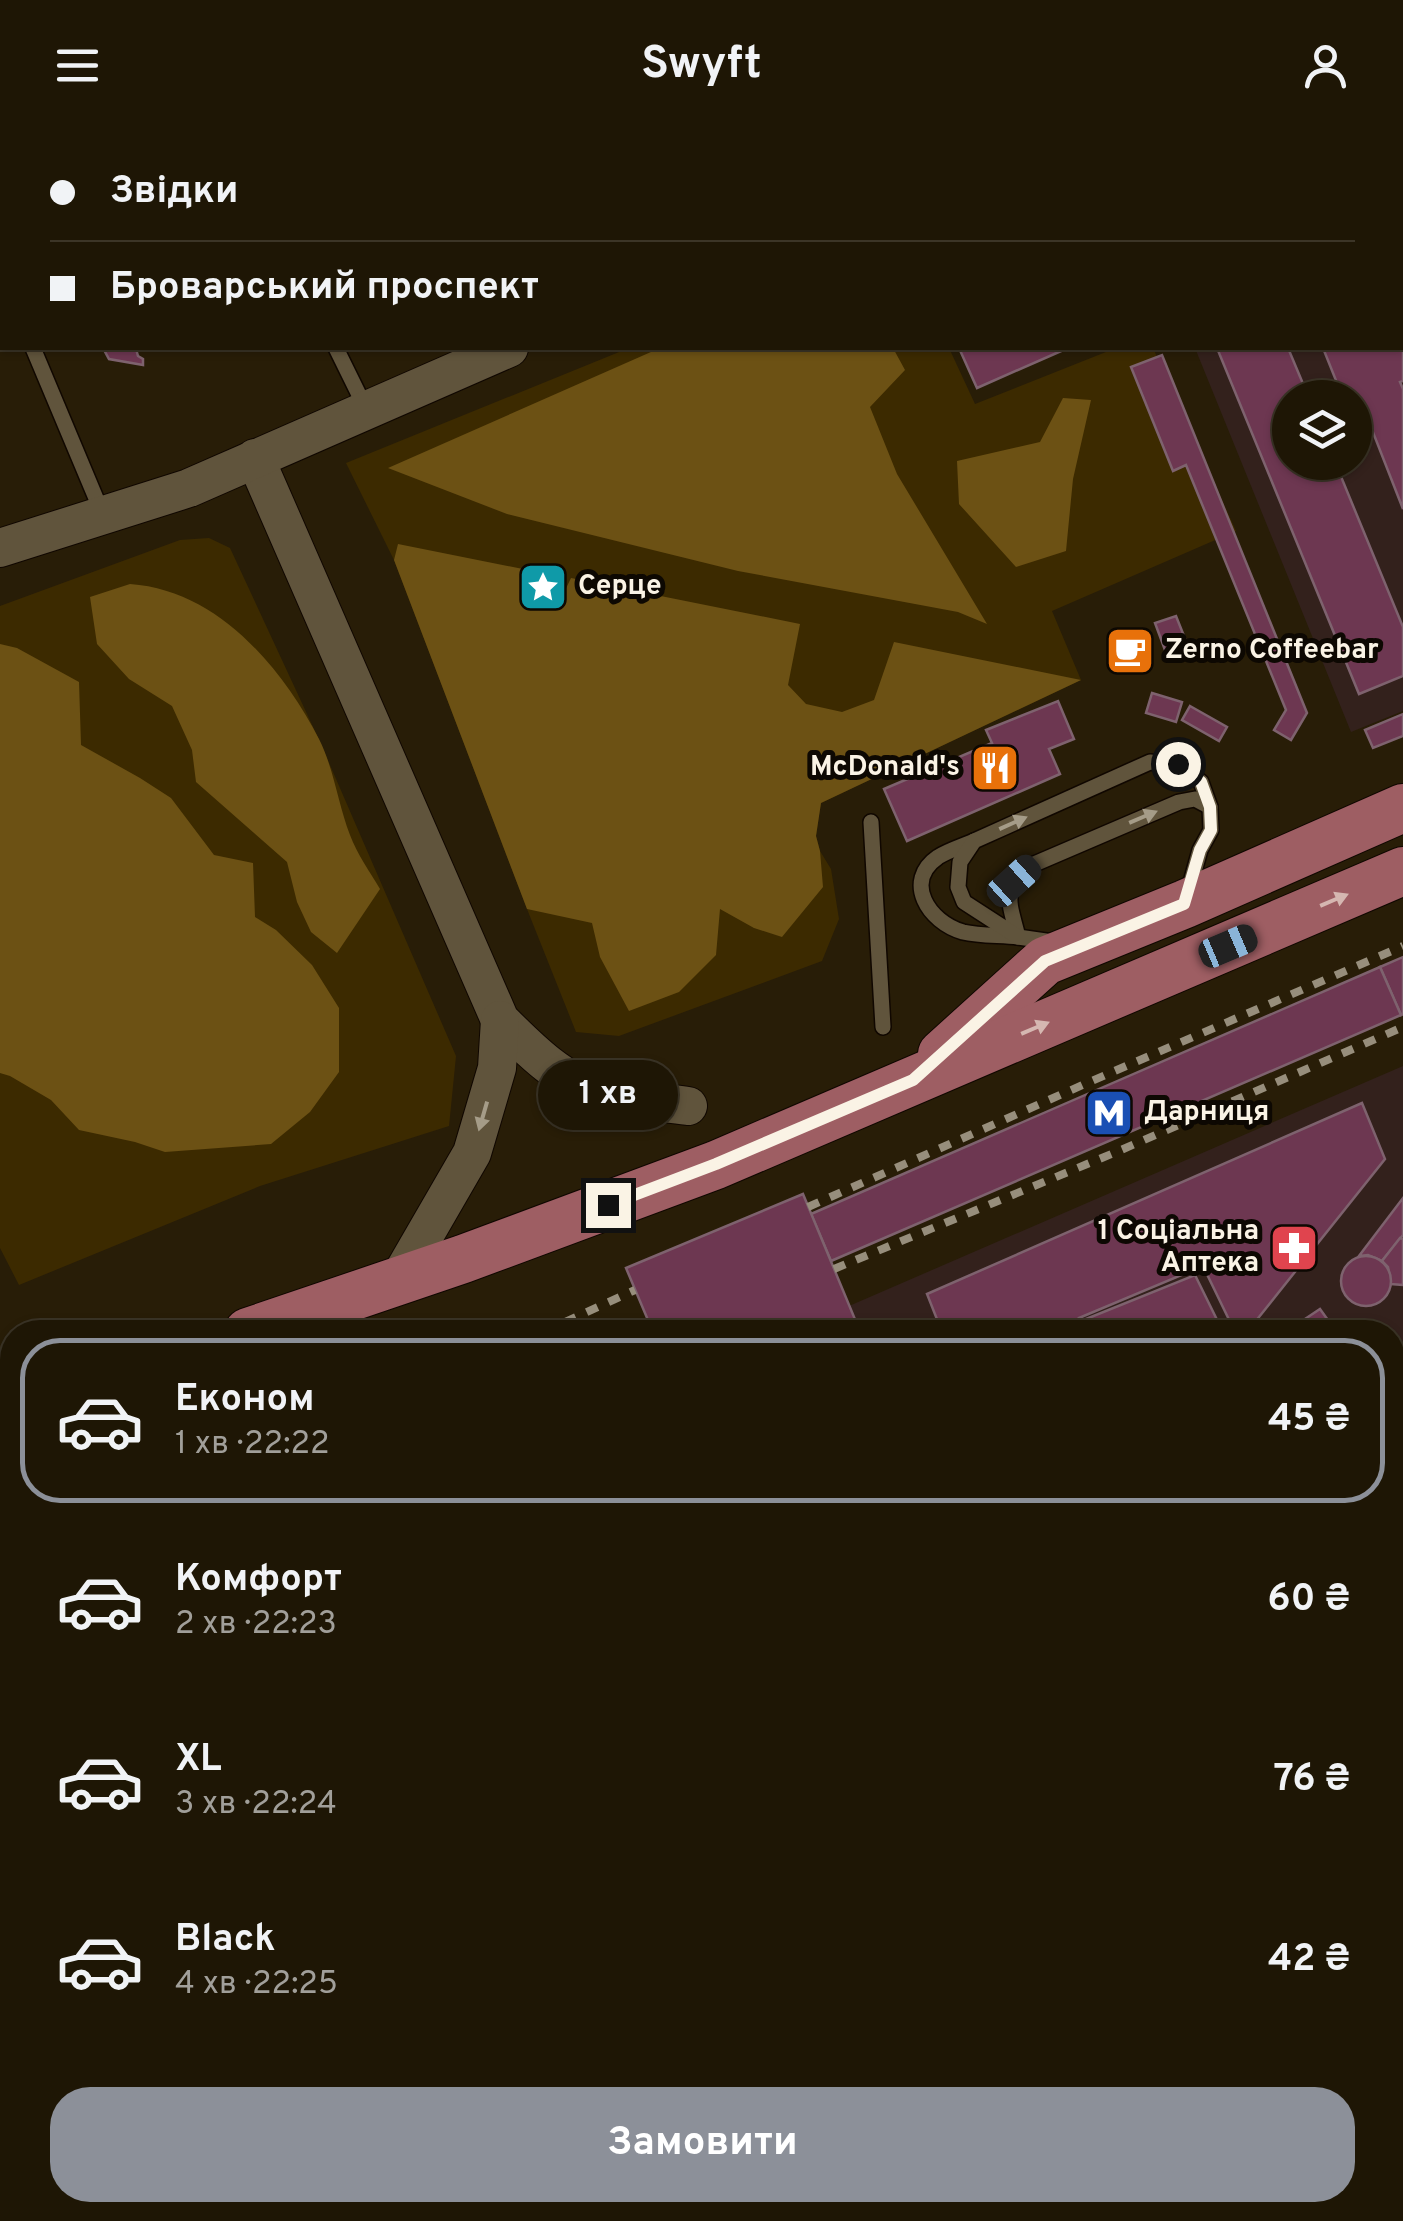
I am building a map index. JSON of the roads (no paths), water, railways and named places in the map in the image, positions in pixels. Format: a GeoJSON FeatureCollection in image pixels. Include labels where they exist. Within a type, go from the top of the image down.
{"type":"FeatureCollection","features":[{"type":"Feature","properties":{"kind":"main road"},"geometry":{"type":"LineString","coordinates":[[913,1080],[1048,948],[1184,904],[1403,808]]}},
{"type":"Feature","properties":{"kind":"main road"},"geometry":{"type":"LineString","coordinates":[[283,1320],[463,1260],[716,1164],[1403,871]]}},
{"type":"Feature","properties":{"kind":"street"},"geometry":{"type":"LineString","coordinates":[[0,548],[189,488],[504,350]]}},
{"type":"Feature","properties":{"kind":"street"},"geometry":{"type":"LineString","coordinates":[[254,458],[500,1020],[532,1052],[570,1079],[599,1093],[688,1106]]}},
{"type":"Feature","properties":{"kind":"street"},"geometry":{"type":"LineString","coordinates":[[398,1281],[472,1153],[497,1068],[500,1020]]}},
{"type":"Feature","properties":{"kind":"lane"},"geometry":{"type":"LineString","coordinates":[[34,350],[102,516]]}},
{"type":"Feature","properties":{"kind":"lane"},"geometry":{"type":"LineString","coordinates":[[337,350],[366,409]]}},
{"type":"Feature","properties":{"kind":"lane"},"geometry":{"type":"LineString","coordinates":[[1048,948],[964,932],[937,921],[923,901],[922,877],[936,858],[1150,762],[1178,764],[1201,782],[1210,807],[1211,830],[1200,850],[1184,904]]}},
{"type":"Feature","properties":{"kind":"lane"},"geometry":{"type":"LineString","coordinates":[[1048,948],[1009,900],[1014,881],[1032,865],[1179,802],[1195,799],[1210,807]]}},
{"type":"Feature","properties":{"kind":"lane"},"geometry":{"type":"LineString","coordinates":[[871,822],[882,1027]]}},
{"type":"Feature","properties":{"kind":"lane"},"geometry":{"type":"LineString","coordinates":[[974,840],[960,862],[958,887],[964,902],[1048,948]]}},
{"type":"Feature","properties":{"kind":"railway"},"geometry":{"type":"LineString","coordinates":[[808,1207],[1403,946]]}},
{"type":"Feature","properties":{"kind":"railway"},"geometry":{"type":"LineString","coordinates":[[834,1269],[1403,1027]]}},
{"type":"Feature","properties":{"kind":"railway"},"geometry":{"type":"LineString","coordinates":[[569,1320],[635,1290]]}},
{"type":"Feature","properties":{"kind":"place","name":"Серце"},"geometry":{"type":"Point","coordinates":[543,587]}},
{"type":"Feature","properties":{"kind":"place","name":"Zerno Coffeebar"},"geometry":{"type":"Point","coordinates":[1130,651]}},
{"type":"Feature","properties":{"kind":"place","name":"McDonald's"},"geometry":{"type":"Point","coordinates":[995,768]}},
{"type":"Feature","properties":{"kind":"place","name":"Дарниця"},"geometry":{"type":"Point","coordinates":[1109,1113]}},
{"type":"Feature","properties":{"kind":"place","name":"1 Соціальна Аптека"},"geometry":{"type":"Point","coordinates":[1294,1248]}}]}
